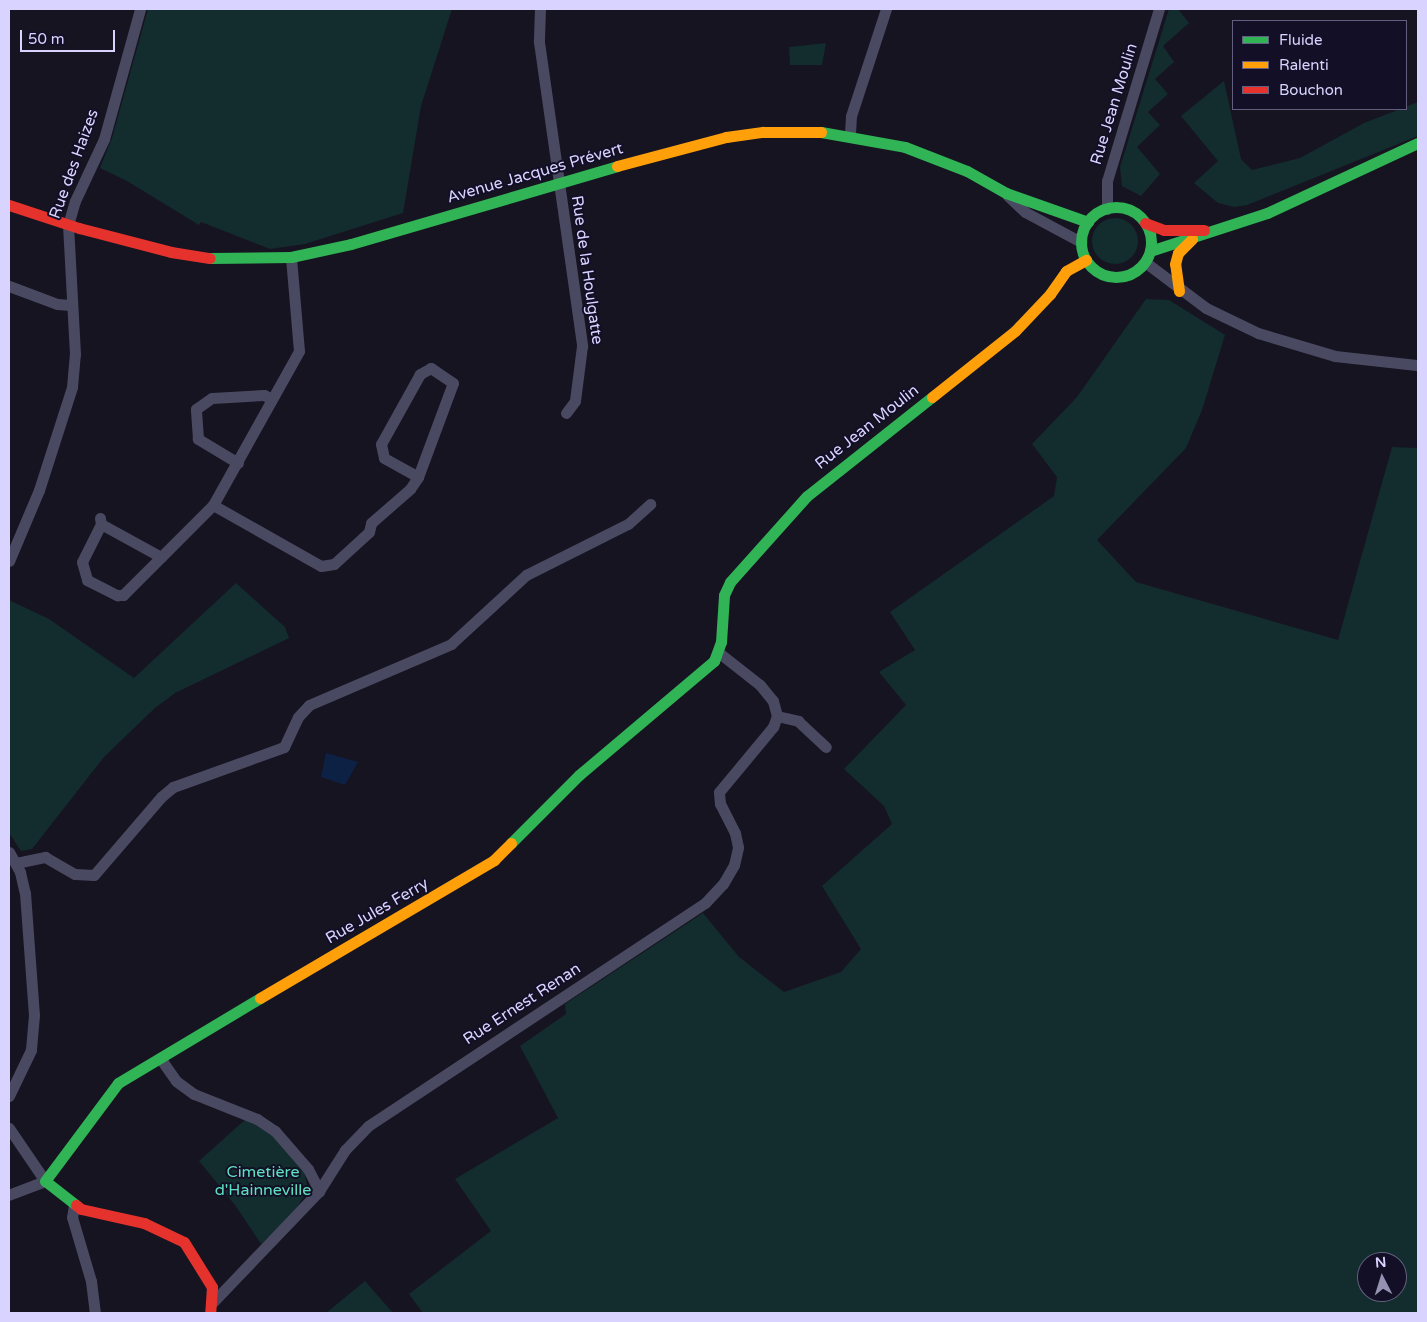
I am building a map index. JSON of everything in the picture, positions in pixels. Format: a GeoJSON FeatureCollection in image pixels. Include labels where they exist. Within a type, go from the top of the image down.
{"type":"FeatureCollection","features":[{"type":"Feature","properties":{"kind":"street","name":"Rue des Haizes"},"geometry":{"type":"LineString","coordinates":[[9,561],[39,490],[72,387],[75,354],[68,225],[75,202],[104,139],[140,9]]}},
{"type":"Feature","properties":{"kind":"street","name":"Rue de la Houlgatte"},"geometry":{"type":"LineString","coordinates":[[540,9],[539,42],[582,346],[575,401],[566,413]]}},
{"type":"Feature","properties":{"kind":"street"},"geometry":{"type":"LineString","coordinates":[[850,134],[850,116],[886,9]]}},
{"type":"Feature","properties":{"kind":"street","name":"Rue Jean Moulin"},"geometry":{"type":"LineString","coordinates":[[1107,209],[1107,181],[1159,9]]}},
{"type":"Feature","properties":{"kind":"street","name":"Avenue Jacques Prévert"},"geometry":{"type":"LineString","coordinates":[[9,205],[68,225],[171,252],[213,258],[291,257],[351,244],[559,182],[726,137],[763,132],[850,134],[930,156],[967,171],[1006,193],[1053,212],[1088,222]]}},
{"type":"Feature","properties":{"kind":"street"},"geometry":{"type":"LineString","coordinates":[[1213,230],[1164,230],[1145,223],[1129,210],[1107,209],[1088,222],[1081,242],[1086,260],[1100,274],[1115,277],[1130,274],[1148,256],[1213,230],[1267,212],[1418,143]]}},
{"type":"Feature","properties":{"kind":"street","name":"Avenue Jacques Prévert"},"geometry":{"type":"LineString","coordinates":[[1006,193],[1024,212],[1081,242]]}},
{"type":"Feature","properties":{"kind":"street"},"geometry":{"type":"LineString","coordinates":[[1145,223],[1150,232],[1148,256],[1179,291],[1244,328],[1301,347],[1363,361],[1417,365]]}},
{"type":"Feature","properties":{"kind":"street"},"geometry":{"type":"LineString","coordinates":[[1179,291],[1176,275],[1178,253],[1198,236]]}},
{"type":"Feature","properties":{"kind":"street"},"geometry":{"type":"LineString","coordinates":[[161,557],[101,521],[82,562],[87,580],[117,595],[123,595],[161,557],[213,504],[299,351],[291,257]]}},
{"type":"Feature","properties":{"kind":"street","name":"Rue Jean Moulin"},"geometry":{"type":"LineString","coordinates":[[718,652],[721,615],[727,588],[794,510],[829,477],[1015,330],[1044,300],[1066,271],[1086,260]]}},
{"type":"Feature","properties":{"kind":"street"},"geometry":{"type":"LineString","coordinates":[[9,286],[57,304],[71,304]]}},
{"type":"Feature","properties":{"kind":"street"},"geometry":{"type":"LineString","coordinates":[[213,504],[321,566],[334,564],[369,532],[371,523],[410,489],[418,477],[453,383],[431,368],[420,374],[381,444],[384,458],[418,477]]}},
{"type":"Feature","properties":{"kind":"street"},"geometry":{"type":"LineString","coordinates":[[238,462],[198,439],[196,409],[212,398],[264,395],[272,399]]}},
{"type":"Feature","properties":{"kind":"street"},"geometry":{"type":"LineString","coordinates":[[16,863],[45,858],[75,874],[94,875],[161,797],[173,787],[284,747],[298,717],[309,705],[451,644],[526,575],[628,524],[650,504]]}},
{"type":"Feature","properties":{"kind":"street"},"geometry":{"type":"LineString","coordinates":[[718,652],[760,686],[773,701],[777,716],[798,721],[826,746]]}},
{"type":"Feature","properties":{"kind":"street","name":"Rue Jules Ferry"},"geometry":{"type":"LineString","coordinates":[[45,1182],[61,1156],[118,1083],[494,860],[579,775],[704,671],[718,652]]}},
{"type":"Feature","properties":{"kind":"street","name":"Rue Ernest Renan"},"geometry":{"type":"LineString","coordinates":[[211,1308],[319,1191],[345,1150],[368,1126],[396,1105],[519,1028],[706,903],[729,877],[737,857],[735,832],[720,804],[719,792],[773,727],[777,716]]}},
{"type":"Feature","properties":{"kind":"street"},"geometry":{"type":"LineString","coordinates":[[9,852],[16,863],[25,893],[34,1015],[29,1057],[9,1096]]}},
{"type":"Feature","properties":{"kind":"street"},"geometry":{"type":"LineString","coordinates":[[160,1058],[176,1081],[188,1091],[257,1119],[275,1131],[308,1169],[319,1191]]}},
{"type":"Feature","properties":{"kind":"street"},"geometry":{"type":"LineString","coordinates":[[9,1128],[45,1182],[74,1205],[89,1212],[149,1225],[184,1242],[207,1276],[211,1308]]}},
{"type":"Feature","properties":{"kind":"street"},"geometry":{"type":"LineString","coordinates":[[9,1195],[45,1182]]}},
{"type":"Feature","properties":{"kind":"street"},"geometry":{"type":"LineString","coordinates":[[74,1205],[72,1217],[91,1281],[95,1313]]}},
{"type":"Feature","properties":{"kind":"green space"},"geometry":{"type":"Polygon","coordinates":[[[148,9],[452,9],[421,106],[403,213],[305,244],[270,249],[201,222],[199,225],[127,181],[100,168],[112,138],[148,9]]]}},
{"type":"Feature","properties":{"kind":"green space"},"geometry":{"type":"Polygon","coordinates":[[[1169,9],[1178,9],[1189,23],[1163,46],[1174,62],[1155,79],[1168,94],[1148,112],[1160,125],[1137,147],[1160,174],[1141,196],[1122,186],[1120,167],[1169,9]]]}},
{"type":"Feature","properties":{"kind":"green space"},"geometry":{"type":"Polygon","coordinates":[[[826,43],[822,65],[790,65],[789,47],[826,43]]]}},
{"type":"Feature","properties":{"kind":"green space"},"geometry":{"type":"Polygon","coordinates":[[[1224,81],[1241,159],[1252,170],[1300,158],[1364,123],[1397,110],[1407,110],[1407,106],[1418,102],[1418,136],[1247,205],[1234,207],[1218,203],[1194,183],[1218,161],[1181,116],[1224,81]]]}},
{"type":"Feature","properties":{"kind":"green space"},"geometry":{"type":"Polygon","coordinates":[[[1111,218],[1119,218],[1128,222],[1134,228],[1138,241],[1134,254],[1128,260],[1119,264],[1111,264],[1102,260],[1096,254],[1092,245],[1092,237],[1096,228],[1102,222],[1111,218]]]}},
{"type":"Feature","properties":{"kind":"green space"},"geometry":{"type":"Polygon","coordinates":[[[1146,299],[1169,300],[1225,335],[1202,410],[1186,448],[1097,540],[1136,582],[1338,640],[1392,447],[1418,448],[1418,1313],[423,1313],[409,1294],[491,1231],[455,1179],[558,1118],[520,1046],[566,1014],[565,1004],[703,913],[739,957],[784,992],[841,972],[861,949],[822,886],[892,824],[884,806],[844,769],[906,705],[879,672],[915,650],[890,612],[1054,496],[1057,477],[1032,444],[1077,397],[1146,299]]]}},
{"type":"Feature","properties":{"kind":"green space"},"geometry":{"type":"Polygon","coordinates":[[[236,583],[285,627],[289,638],[175,693],[155,708],[104,757],[32,849],[21,851],[9,833],[9,600],[49,619],[134,678],[236,583]]]}},
{"type":"Feature","properties":{"kind":"green space","name":"Cimetière d'Hainneville"},"geometry":{"type":"Polygon","coordinates":[[[247,1118],[270,1131],[304,1172],[308,1189],[291,1218],[261,1244],[235,1205],[199,1161],[247,1118]]]}},
{"type":"Feature","properties":{"kind":"green space"},"geometry":{"type":"Polygon","coordinates":[[[365,1281],[393,1313],[326,1313],[365,1281]]]}},
{"type":"Feature","properties":{"kind":"water"},"geometry":{"type":"Polygon","coordinates":[[[326,753],[358,762],[345,785],[321,777],[326,753]]]}},
{"type":"Feature","properties":{"kind":"traffic: fast"},"geometry":{"type":"LineString","coordinates":[[821,132],[905,147],[967,171],[1006,193],[1088,222]]}},
{"type":"Feature","properties":{"kind":"traffic: fast"},"geometry":{"type":"LineString","coordinates":[[1150,251],[1267,213],[1418,143]]}},
{"type":"Feature","properties":{"kind":"traffic: fast"},"geometry":{"type":"LineString","coordinates":[[210,258],[291,257],[351,244],[617,166]]}},
{"type":"Feature","properties":{"kind":"traffic: fast"},"geometry":{"type":"LineString","coordinates":[[1116,207],[1129,210],[1141,217],[1148,229],[1151,242],[1148,255],[1141,267],[1129,274],[1116,277],[1103,274],[1091,267],[1084,255],[1081,242],[1084,229],[1091,217],[1103,210],[1116,207]]}},
{"type":"Feature","properties":{"kind":"traffic: fast"},"geometry":{"type":"LineString","coordinates":[[511,843],[579,775],[714,661],[721,642],[724,595],[730,582],[807,496],[932,397]]}},
{"type":"Feature","properties":{"kind":"traffic: fast"},"geometry":{"type":"LineString","coordinates":[[76,1205],[45,1181],[118,1083],[260,998]]}},
{"type":"Feature","properties":{"kind":"traffic: slow"},"geometry":{"type":"LineString","coordinates":[[617,166],[726,137],[763,132],[821,132]]}},
{"type":"Feature","properties":{"kind":"traffic: slow"},"geometry":{"type":"LineString","coordinates":[[1179,291],[1175,264],[1178,253],[1192,239]]}},
{"type":"Feature","properties":{"kind":"traffic: slow"},"geometry":{"type":"LineString","coordinates":[[932,397],[1015,331],[1050,294],[1066,271],[1086,260]]}},
{"type":"Feature","properties":{"kind":"traffic: slow"},"geometry":{"type":"LineString","coordinates":[[260,998],[494,860],[511,843]]}},
{"type":"Feature","properties":{"kind":"traffic: jam"},"geometry":{"type":"LineString","coordinates":[[9,205],[79,228],[171,252],[210,258]]}},
{"type":"Feature","properties":{"kind":"traffic: jam"},"geometry":{"type":"LineString","coordinates":[[1145,223],[1164,230],[1204,230]]}},
{"type":"Feature","properties":{"kind":"traffic: jam"},"geometry":{"type":"LineString","coordinates":[[76,1205],[81,1209],[144,1223],[184,1242],[212,1287],[210,1313]]}}]}
